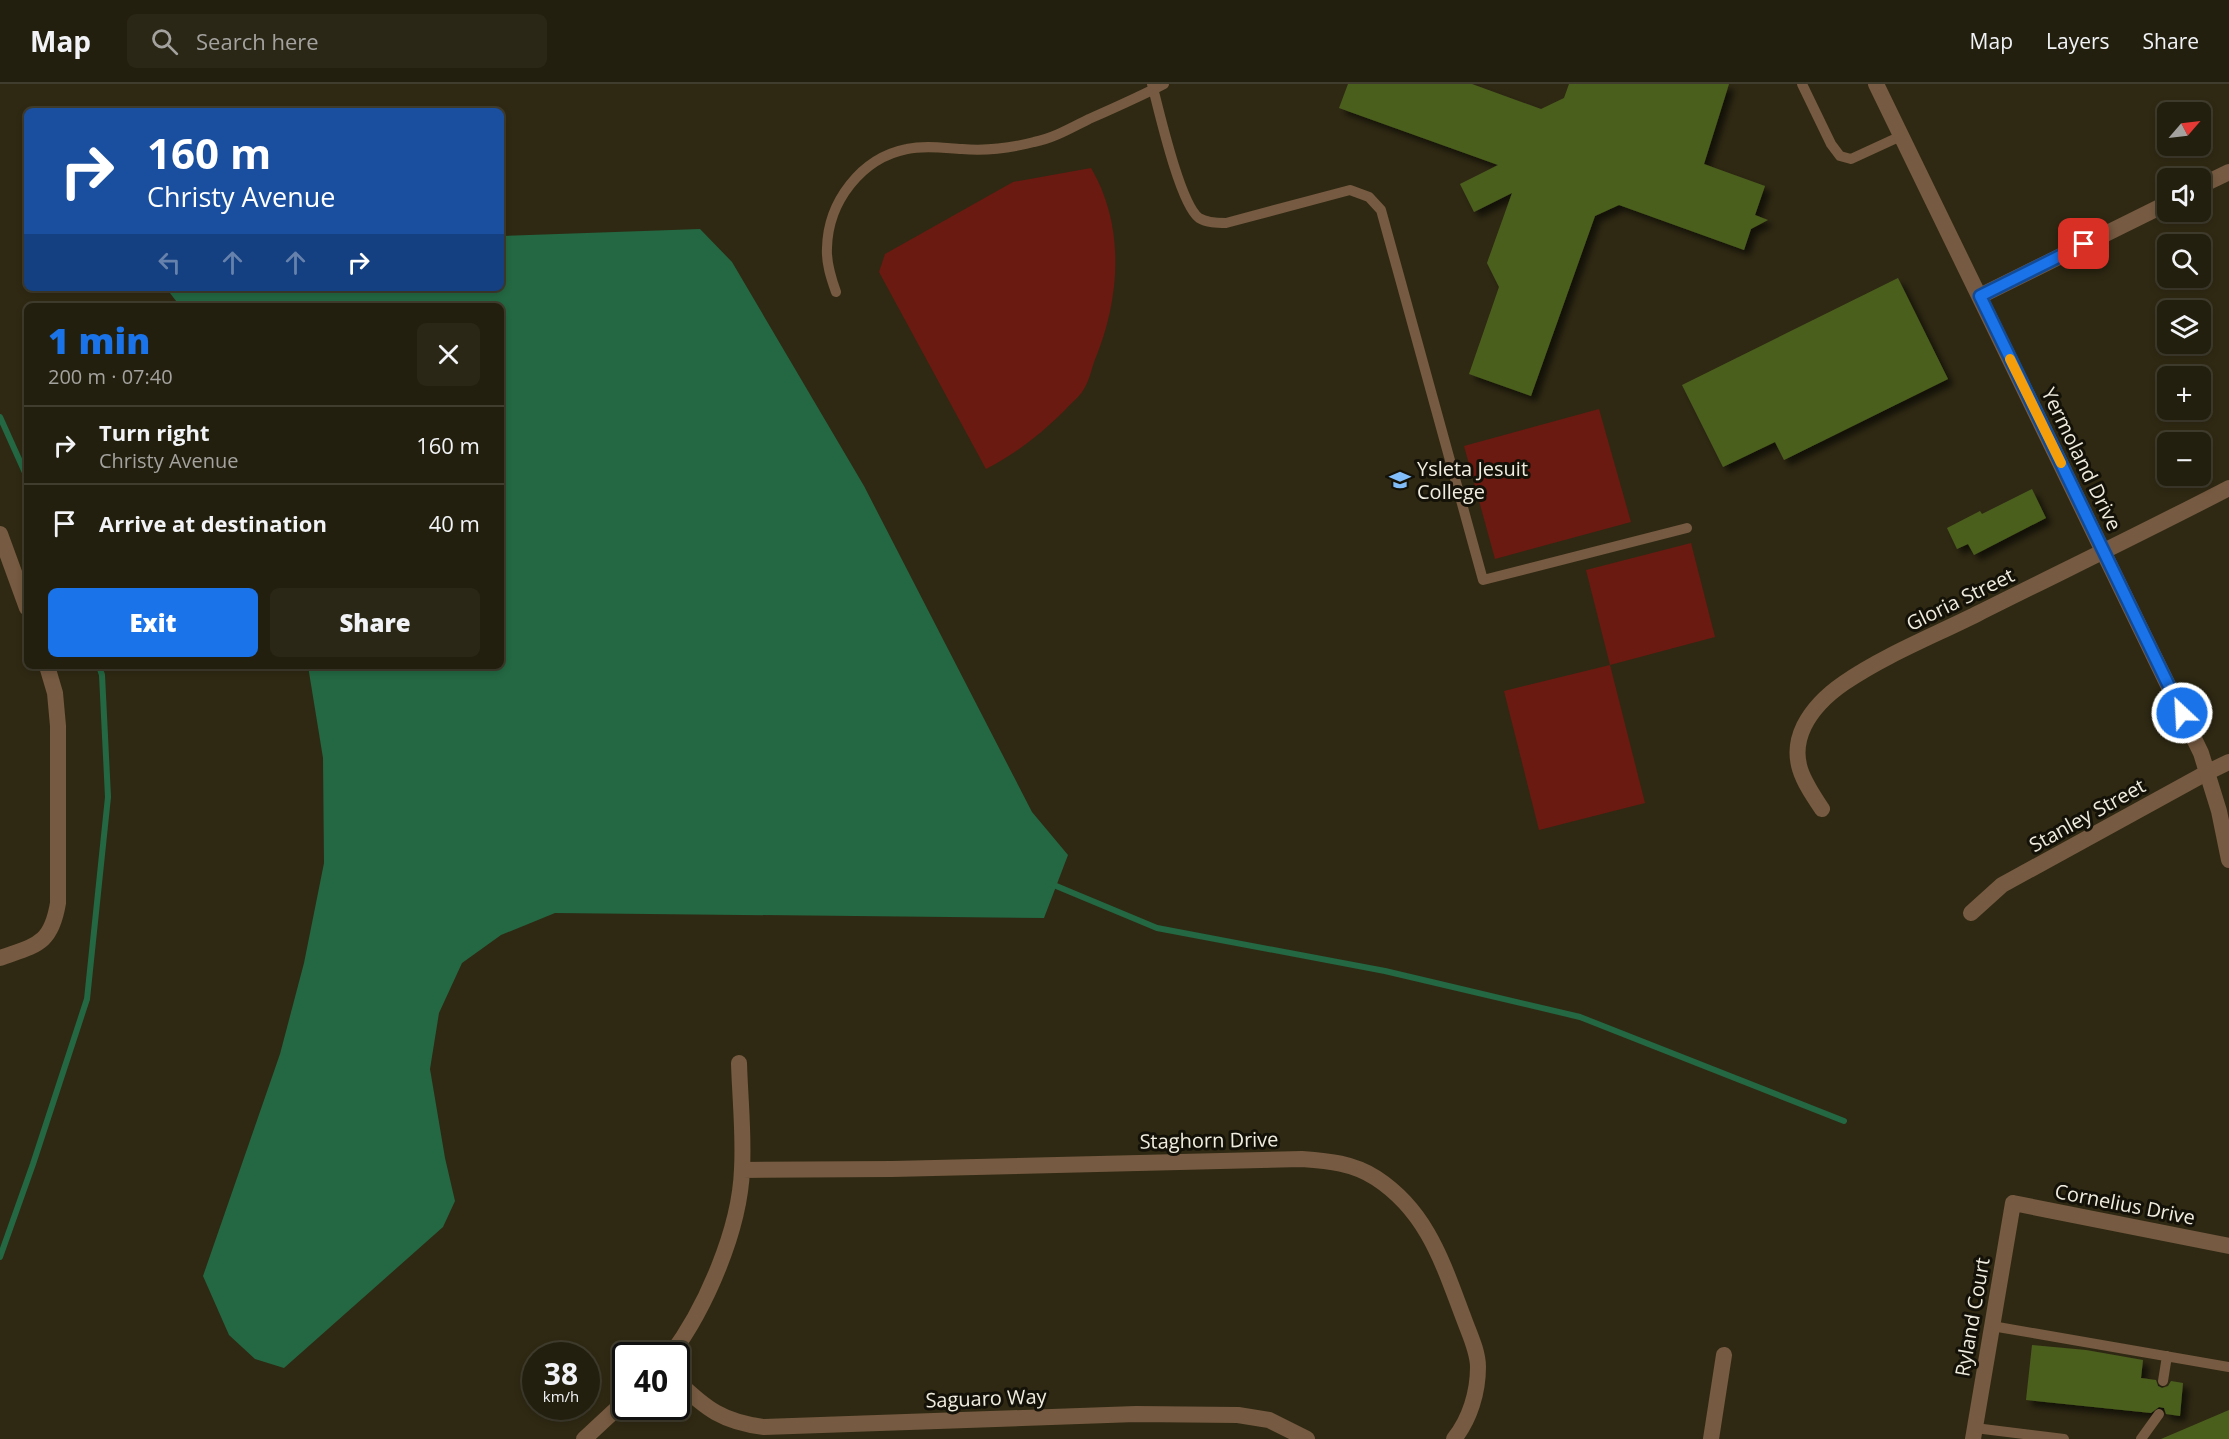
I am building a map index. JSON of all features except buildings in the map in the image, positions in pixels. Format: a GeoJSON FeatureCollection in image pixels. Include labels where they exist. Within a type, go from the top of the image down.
{"type":"FeatureCollection","features":[{"type":"Feature","properties":{"kind":"street","name":"Yermoland Drive"},"geometry":{"type":"LineString","coordinates":[[1876,84],[2168,683],[2208,772],[2229,860]]}},
{"type":"Feature","properties":{"kind":"street"},"geometry":{"type":"LineString","coordinates":[[2211,181],[2229,172]]}},
{"type":"Feature","properties":{"kind":"street"},"geometry":{"type":"LineString","coordinates":[[1980,296],[2157,208]]}},
{"type":"Feature","properties":{"kind":"street","name":"Gloria Street"},"geometry":{"type":"LineString","coordinates":[[1822,809],[1807,785],[1797,757],[1804,726],[1827,696],[1871,666],[2104,553],[2229,488]]}},
{"type":"Feature","properties":{"kind":"street"},"geometry":{"type":"LineString","coordinates":[[0,534],[24,600]]}},
{"type":"Feature","properties":{"kind":"street"},"geometry":{"type":"LineString","coordinates":[[0,958],[34,946],[48,935],[55,921],[58,903],[58,726],[55,693],[48,669]]}},
{"type":"Feature","properties":{"kind":"street","name":"Stanley Street"},"geometry":{"type":"LineString","coordinates":[[1971,913],[2002,885],[2229,762]]}},
{"type":"Feature","properties":{"kind":"street"},"geometry":{"type":"LineString","coordinates":[[679,1342],[698,1313],[716,1274],[737,1205],[742,1170],[739,1063]]}},
{"type":"Feature","properties":{"kind":"street","name":"Staghorn Drive"},"geometry":{"type":"LineString","coordinates":[[742,1170],[892,1169],[1302,1159],[1334,1161],[1355,1167],[1376,1178],[1400,1196],[1432,1236],[1472,1342],[1479,1365],[1472,1406],[1463,1427],[1454,1439]]}},
{"type":"Feature","properties":{"kind":"street","name":"Cornelius Drive"},"geometry":{"type":"LineString","coordinates":[[2013,1203],[2229,1246]]}},
{"type":"Feature","properties":{"kind":"street","name":"Ryland Court"},"geometry":{"type":"LineString","coordinates":[[1974,1434],[2013,1203]]}},
{"type":"Feature","properties":{"kind":"street"},"geometry":{"type":"LineString","coordinates":[[1711,1439],[1724,1355]]}},
{"type":"Feature","properties":{"kind":"street","name":"Saguaro Way"},"geometry":{"type":"LineString","coordinates":[[690,1394],[702,1406],[721,1417],[742,1425],[764,1427],[1136,1414],[1239,1415],[1269,1420],[1307,1439]]}},
{"type":"Feature","properties":{"kind":"street"},"geometry":{"type":"LineString","coordinates":[[584,1439],[612,1413]]}},
{"type":"Feature","properties":{"kind":"lane"},"geometry":{"type":"LineString","coordinates":[[1802,84],[1831,144],[1840,156],[1851,159],[1901,136]]}},
{"type":"Feature","properties":{"kind":"lane"},"geometry":{"type":"LineString","coordinates":[[836,292],[829,272],[826,250],[831,220],[837,204],[854,180],[863,170],[879,159],[906,149],[919,147],[984,149],[1046,139],[1157,86],[1182,190],[1190,209],[1200,219],[1212,223],[1226,223],[1350,190],[1369,197],[1381,210],[1484,580],[1687,528]]}},
{"type":"Feature","properties":{"kind":"lane"},"geometry":{"type":"LineString","coordinates":[[1992,1326],[2229,1368]]}},
{"type":"Feature","properties":{"kind":"lane"},"geometry":{"type":"LineString","coordinates":[[2163,1381],[2167,1356]]}},
{"type":"Feature","properties":{"kind":"lane"},"geometry":{"type":"LineString","coordinates":[[2141,1439],[2159,1414]]}},
{"type":"Feature","properties":{"kind":"lane"},"geometry":{"type":"LineString","coordinates":[[1974,1434],[2064,1439]]}},
{"type":"Feature","properties":{"kind":"shaded area"},"geometry":{"type":"Polygon","coordinates":[[[1091,168],[1110,215],[1114,239],[1114,289],[1103,339],[1089,378],[1080,394],[1047,427],[1018,450],[986,469],[879,272],[885,254],[1013,182],[1091,168]]]}},
{"type":"Feature","properties":{"kind":"shaded area"},"geometry":{"type":"Polygon","coordinates":[[[700,229],[732,262],[864,486],[1032,812],[1068,855],[1044,918],[555,913],[501,935],[462,963],[439,1013],[430,1069],[445,1158],[455,1201],[443,1227],[284,1368],[255,1359],[229,1335],[203,1276],[280,1054],[304,963],[324,863],[323,758],[308,669],[504,669],[504,303],[178,303],[168,291],[504,291],[504,236],[700,229]]]}},
{"type":"Feature","properties":{"kind":"shaded area"},"geometry":{"type":"Polygon","coordinates":[[[1599,409],[1631,522],[1495,559],[1464,446],[1599,409]]]}},
{"type":"Feature","properties":{"kind":"shaded area"},"geometry":{"type":"Polygon","coordinates":[[[1691,543],[1715,637],[1610,665],[1586,570],[1691,543]]]}},
{"type":"Feature","properties":{"kind":"shaded area"},"geometry":{"type":"Polygon","coordinates":[[[1610,665],[1645,803],[1539,830],[1504,691],[1610,665]]]}},
{"type":"Feature","properties":{"kind":"waterway"},"geometry":{"type":"LineString","coordinates":[[0,417],[24,470]]}},
{"type":"Feature","properties":{"kind":"waterway"},"geometry":{"type":"LineString","coordinates":[[0,1257],[87,999],[108,797],[100,669]]}},
{"type":"Feature","properties":{"kind":"waterway"},"geometry":{"type":"LineString","coordinates":[[1049,883],[1157,928],[1385,971],[1580,1017],[1844,1121]]}},
{"type":"Feature","properties":{"kind":"slow traffic"},"geometry":{"type":"LineString","coordinates":[[2010,359],[2061,463]]}},
{"type":"Feature","properties":{"kind":"place","name":"Ysleta Jesuit College"},"geometry":{"type":"Point","coordinates":[1400,480]}},
{"type":"Feature","properties":{"kind":"route"},"geometry":{"type":"LineString","coordinates":[[2084,244],[1980,296],[2182,713]]}}]}
